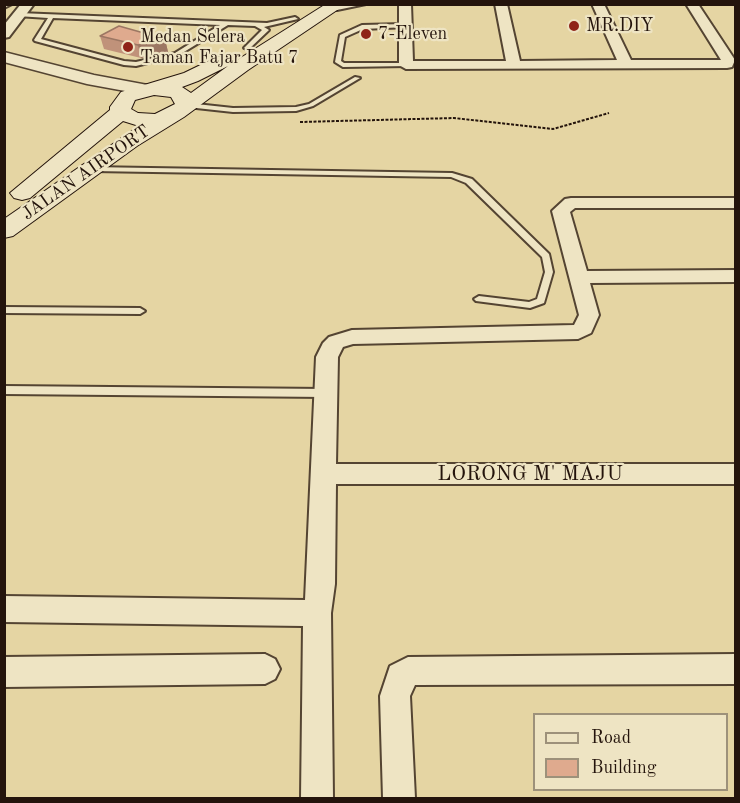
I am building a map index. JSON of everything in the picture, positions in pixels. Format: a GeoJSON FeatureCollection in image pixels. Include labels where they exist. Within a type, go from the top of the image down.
{"type":"FeatureCollection","features":[{"type":"Feature","properties":{"kind":"main road"},"geometry":{"type":"LineString","coordinates":[[153,89],[205,71],[295,19],[332,5]]}},
{"type":"Feature","properties":{"kind":"main road","name":"JALAN AIRPORT"},"geometry":{"type":"LineString","coordinates":[[4,231],[144,130],[179,110],[332,5]]}},
{"type":"Feature","properties":{"kind":"main road"},"geometry":{"type":"LineString","coordinates":[[120,109],[126,116],[145,120],[179,110],[186,101],[182,95],[153,89]]}},
{"type":"Feature","properties":{"kind":"main road","name":"JALAN AIRPORT"},"geometry":{"type":"LineString","coordinates":[[4,206],[120,109],[128,96],[153,89]]}},
{"type":"Feature","properties":{"kind":"street"},"geometry":{"type":"LineString","coordinates":[[4,34],[28,4]]}},
{"type":"Feature","properties":{"kind":"street"},"geometry":{"type":"LineString","coordinates":[[332,5],[360,4]]}},
{"type":"Feature","properties":{"kind":"street"},"geometry":{"type":"LineString","coordinates":[[405,4],[406,65],[727,64],[728,60],[692,4]]}},
{"type":"Feature","properties":{"kind":"street"},"geometry":{"type":"LineString","coordinates":[[501,4],[514,65]]}},
{"type":"Feature","properties":{"kind":"street"},"geometry":{"type":"LineString","coordinates":[[598,4],[626,65]]}},
{"type":"Feature","properties":{"kind":"street"},"geometry":{"type":"LineString","coordinates":[[5,59],[93,80],[153,89]]}},
{"type":"Feature","properties":{"kind":"street"},"geometry":{"type":"LineString","coordinates":[[5,59],[81,86],[120,109]]}},
{"type":"Feature","properties":{"kind":"street"},"geometry":{"type":"LineString","coordinates":[[317,798],[317,613],[321,584],[327,357],[330,348],[343,339],[578,332],[584,328],[589,315],[561,211],[571,203],[735,203]]}},
{"type":"Feature","properties":{"kind":"street"},"geometry":{"type":"LineString","coordinates":[[578,277],[735,276]]}},
{"type":"Feature","properties":{"kind":"street","name":"LORONG M' MAJU"},"geometry":{"type":"LineString","coordinates":[[324,474],[735,474]]}},
{"type":"Feature","properties":{"kind":"street"},"geometry":{"type":"LineString","coordinates":[[4,609],[317,613]]}},
{"type":"Feature","properties":{"kind":"street"},"geometry":{"type":"LineString","coordinates":[[4,672],[265,669]]}},
{"type":"Feature","properties":{"kind":"street"},"geometry":{"type":"LineString","coordinates":[[399,798],[395,696],[401,677],[416,670],[735,669]]}},
{"type":"Feature","properties":{"kind":"lane"},"geometry":{"type":"LineString","coordinates":[[19,15],[255,25],[278,24],[295,19]]}},
{"type":"Feature","properties":{"kind":"lane"},"geometry":{"type":"LineString","coordinates":[[51,17],[37,40],[124,63],[136,64],[177,54],[227,23]]}},
{"type":"Feature","properties":{"kind":"lane"},"geometry":{"type":"LineString","coordinates":[[247,48],[266,30],[255,25]]}},
{"type":"Feature","properties":{"kind":"lane"},"geometry":{"type":"LineString","coordinates":[[405,26],[362,27],[350,32],[340,38],[338,62],[343,65],[406,65]]}},
{"type":"Feature","properties":{"kind":"lane"},"geometry":{"type":"LineString","coordinates":[[179,110],[296,110],[311,105],[357,78]]}},
{"type":"Feature","properties":{"kind":"lane"},"geometry":{"type":"LineString","coordinates":[[90,169],[452,175],[469,181],[546,256],[549,272],[541,301],[530,305],[479,299]]}},
{"type":"Feature","properties":{"kind":"lane"},"geometry":{"type":"LineString","coordinates":[[4,310],[140,311]]}},
{"type":"Feature","properties":{"kind":"lane"},"geometry":{"type":"LineString","coordinates":[[4,390],[326,393]]}},
{"type":"Feature","properties":{"kind":"path"},"geometry":{"type":"LineString","coordinates":[[294,122],[379,122],[454,118],[552,129],[609,113]]}},
{"type":"Feature","properties":{"kind":"building"},"geometry":{"type":"Polygon","coordinates":[[[119,26],[165,39],[138,45],[100,36],[119,26]]]}},
{"type":"Feature","properties":{"kind":"place","name":"MR.DIY"},"geometry":{"type":"Point","coordinates":[574,26]}},
{"type":"Feature","properties":{"kind":"place","name":"7-Eleven"},"geometry":{"type":"Point","coordinates":[366,34]}},
{"type":"Feature","properties":{"kind":"place","name":"Medan Selera Taman Fajar Batu 7"},"geometry":{"type":"Point","coordinates":[128,47]}}]}
